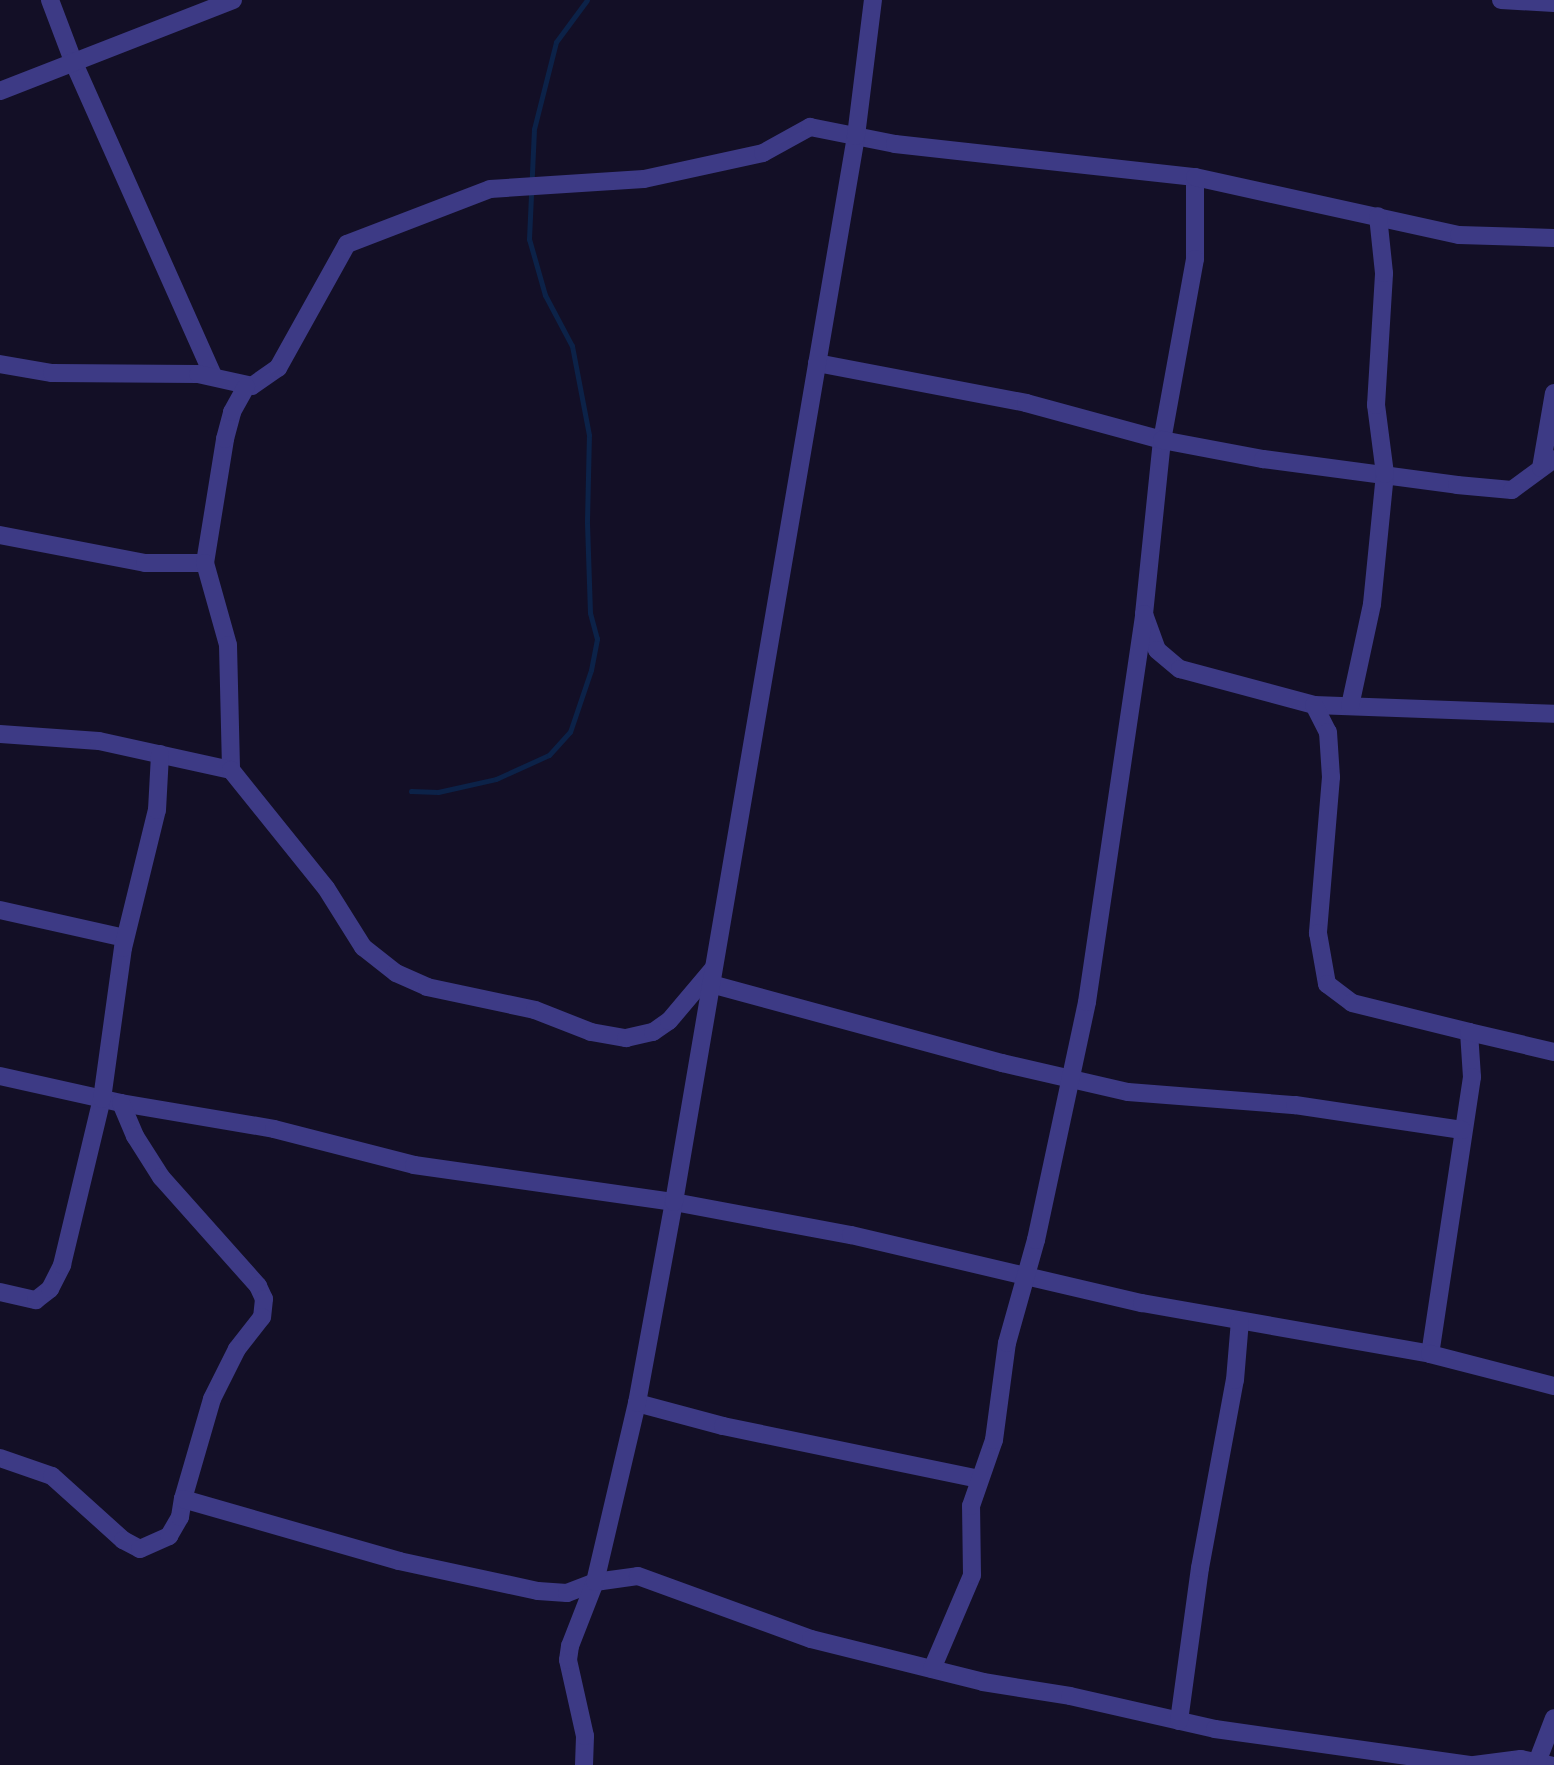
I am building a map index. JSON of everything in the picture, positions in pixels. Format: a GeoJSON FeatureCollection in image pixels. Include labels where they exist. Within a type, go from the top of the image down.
{"type":"FeatureCollection","features":[{"type":"Feature","properties":{"kind":"street"},"geometry":{"type":"LineString","coordinates":[[50,0],[73,61],[213,376]]}},
{"type":"Feature","properties":{"kind":"street"},"geometry":{"type":"LineString","coordinates":[[0,91],[233,0]]}},
{"type":"Feature","properties":{"kind":"street"},"geometry":{"type":"LineString","coordinates":[[584,1765],[585,1736],[568,1660],[573,1631],[595,1582],[637,1403],[674,1202],[856,136],[873,0]]}},
{"type":"Feature","properties":{"kind":"street"},"geometry":{"type":"LineString","coordinates":[[1501,0],[1554,3]]}},
{"type":"Feature","properties":{"kind":"street"},"geometry":{"type":"LineString","coordinates":[[0,364],[52,373],[213,376],[246,387],[268,379],[278,368],[343,247],[420,213],[496,188],[637,180],[763,153],[806,127],[856,136],[1195,177],[1459,235],[1554,238]]}},
{"type":"Feature","properties":{"kind":"street"},"geometry":{"type":"LineString","coordinates":[[932,1669],[972,1575],[971,1506],[994,1440],[1007,1343],[1028,1273],[1087,1002],[1144,614],[1162,440],[1195,259],[1195,177]]}},
{"type":"Feature","properties":{"kind":"street"},"geometry":{"type":"LineString","coordinates":[[1350,706],[1372,604],[1385,474],[1376,405],[1384,264],[1378,216]]}},
{"type":"Feature","properties":{"kind":"street"},"geometry":{"type":"LineString","coordinates":[[817,363],[1026,403],[1162,440],[1385,474],[1512,490],[1547,464],[1554,393]]}},
{"type":"Feature","properties":{"kind":"street"},"geometry":{"type":"LineString","coordinates":[[246,387],[232,412],[225,439],[205,563],[228,645],[231,770],[326,888],[363,947],[397,973],[427,987],[535,1010],[591,1032],[626,1038],[653,1031],[669,1021],[713,975]]}},
{"type":"Feature","properties":{"kind":"street"},"geometry":{"type":"LineString","coordinates":[[0,536],[145,563],[205,563]]}},
{"type":"Feature","properties":{"kind":"street"},"geometry":{"type":"LineString","coordinates":[[1144,614],[1157,650],[1171,665],[1314,705],[1554,714]]}},
{"type":"Feature","properties":{"kind":"street"},"geometry":{"type":"LineString","coordinates":[[1314,705],[1328,732],[1331,777],[1318,933],[1327,984],[1352,1003],[1554,1052]]}},
{"type":"Feature","properties":{"kind":"street"},"geometry":{"type":"LineString","coordinates":[[0,734],[99,741],[231,770]]}},
{"type":"Feature","properties":{"kind":"street"},"geometry":{"type":"LineString","coordinates":[[0,1292],[36,1300],[57,1279],[102,1098],[125,937],[157,810],[160,754]]}},
{"type":"Feature","properties":{"kind":"street"},"geometry":{"type":"LineString","coordinates":[[0,910],[125,937]]}},
{"type":"Feature","properties":{"kind":"street"},"geometry":{"type":"LineString","coordinates":[[713,975],[1069,1080],[1166,1098],[1295,1105],[1462,1130]]}},
{"type":"Feature","properties":{"kind":"street"},"geometry":{"type":"LineString","coordinates":[[1430,1353],[1472,1077],[1469,1032]]}},
{"type":"Feature","properties":{"kind":"street"},"geometry":{"type":"LineString","coordinates":[[0,1076],[121,1103],[274,1129],[414,1166],[674,1202],[1028,1273],[1142,1303],[1430,1353],[1554,1386]]}},
{"type":"Feature","properties":{"kind":"street"},"geometry":{"type":"LineString","coordinates":[[0,1458],[52,1476],[123,1540],[139,1549],[169,1536],[180,1517],[212,1399],[237,1349],[262,1317],[264,1299],[258,1286],[161,1177],[135,1136],[121,1103]]}},
{"type":"Feature","properties":{"kind":"street"},"geometry":{"type":"LineString","coordinates":[[1179,1721],[1200,1568],[1235,1380],[1240,1321]]}},
{"type":"Feature","properties":{"kind":"street"},"geometry":{"type":"LineString","coordinates":[[637,1403],[723,1426],[979,1479]]}},
{"type":"Feature","properties":{"kind":"street"},"geometry":{"type":"LineString","coordinates":[[183,1499],[399,1561],[538,1591],[567,1593],[595,1582],[638,1576],[651,1579],[695,1600],[811,1639],[932,1669],[1353,1758],[1472,1765],[1541,1764],[1554,1718]]}},
{"type":"Feature","properties":{"kind":"waterway"},"geometry":{"type":"LineString","coordinates":[[411,791],[438,792],[496,779],[549,755],[570,732],[591,670],[597,639],[590,613],[587,521],[589,435],[572,346],[545,295],[529,239],[534,129],[556,42],[587,0]]}}]}
